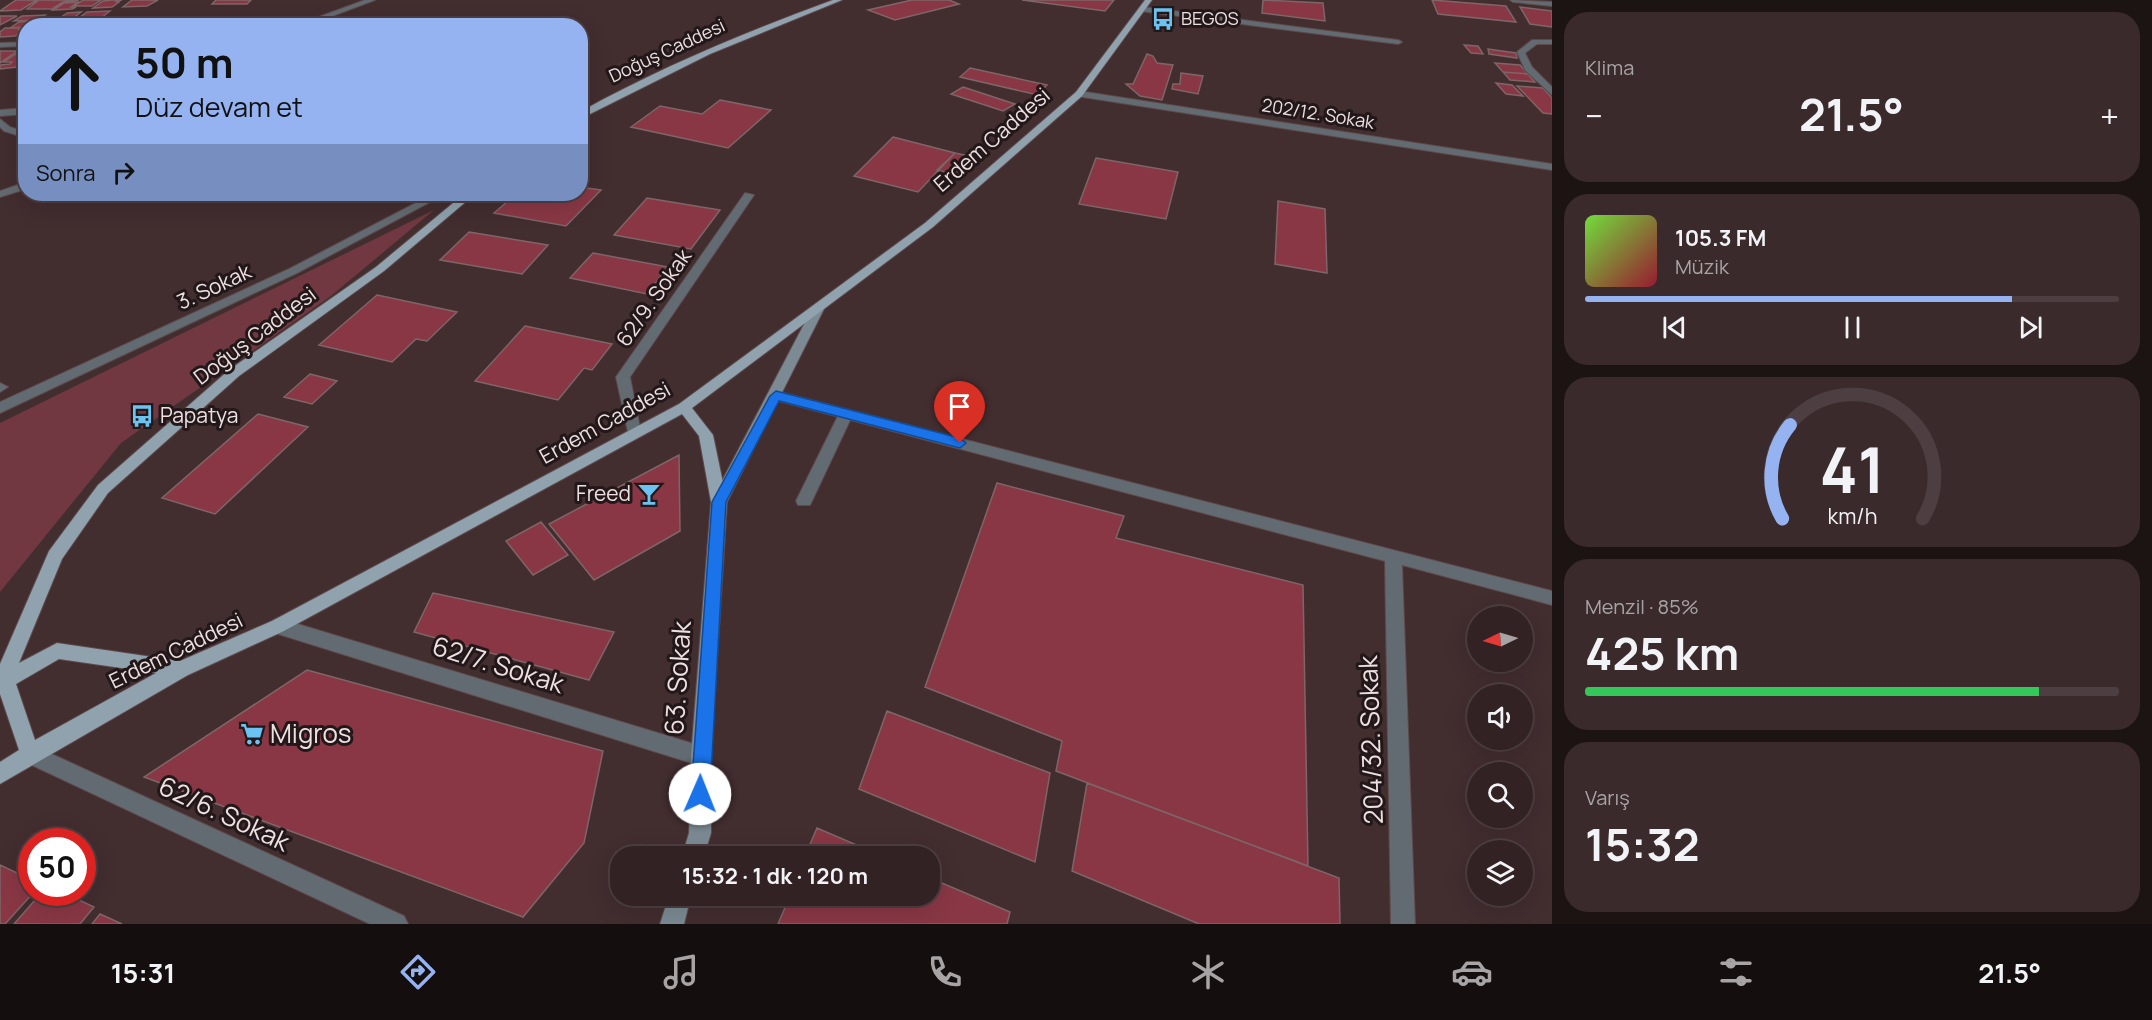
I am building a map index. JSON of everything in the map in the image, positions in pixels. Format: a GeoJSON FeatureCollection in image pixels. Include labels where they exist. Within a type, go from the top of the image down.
{"type":"FeatureCollection","features":[{"type":"Feature","properties":{"kind":"main road","name":"Doğuş Caddesi"},"geometry":{"type":"LineString","coordinates":[[588,111],[628,88],[708,52],[839,0]]}},
{"type":"Feature","properties":{"kind":"main road","name":"Erdem Caddesi"},"geometry":{"type":"LineString","coordinates":[[0,774],[30,754],[182,669],[278,626],[684,407],[929,225],[1079,94],[1146,4]]}},
{"type":"Feature","properties":{"kind":"main road","name":"Doğuş Caddesi"},"geometry":{"type":"LineString","coordinates":[[2,680],[55,556],[103,489],[234,373],[380,269],[462,201]]}},
{"type":"Feature","properties":{"kind":"main road"},"geometry":{"type":"LineString","coordinates":[[719,502],[776,396],[819,307]]}},
{"type":"Feature","properties":{"kind":"main road"},"geometry":{"type":"LineString","coordinates":[[684,407],[706,435],[719,502]]}},
{"type":"Feature","properties":{"kind":"main road","name":"63. Sokak"},"geometry":{"type":"LineString","coordinates":[[696,846],[700,833],[701,756],[719,502]]}},
{"type":"Feature","properties":{"kind":"main road"},"geometry":{"type":"LineString","coordinates":[[30,754],[2,680],[57,651],[182,669]]}},
{"type":"Feature","properties":{"kind":"main road"},"geometry":{"type":"LineString","coordinates":[[672,924],[678,906]]}},
{"type":"Feature","properties":{"kind":"street"},"geometry":{"type":"LineString","coordinates":[[321,18],[372,0]]}},
{"type":"Feature","properties":{"kind":"street"},"geometry":{"type":"LineString","coordinates":[[1513,0],[1552,4]]}},
{"type":"Feature","properties":{"kind":"street"},"geometry":{"type":"LineString","coordinates":[[1146,4],[1398,42]]}},
{"type":"Feature","properties":{"kind":"street"},"geometry":{"type":"LineString","coordinates":[[1552,42],[1535,42],[1521,52],[1528,68],[1552,92]]}},
{"type":"Feature","properties":{"kind":"street"},"geometry":{"type":"LineString","coordinates":[[0,45],[18,44]]}},
{"type":"Feature","properties":{"kind":"street","name":"202/12. Sokak"},"geometry":{"type":"LineString","coordinates":[[1079,94],[1552,167]]}},
{"type":"Feature","properties":{"kind":"street"},"geometry":{"type":"LineString","coordinates":[[0,113],[18,112]]}},
{"type":"Feature","properties":{"kind":"street"},"geometry":{"type":"LineString","coordinates":[[0,122],[7,129],[18,132]]}},
{"type":"Feature","properties":{"kind":"street"},"geometry":{"type":"LineString","coordinates":[[0,196],[18,188]]}},
{"type":"Feature","properties":{"kind":"street"},"geometry":{"type":"LineString","coordinates":[[0,196],[18,194]]}},
{"type":"Feature","properties":{"kind":"street","name":"62/9. Sokak"},"geometry":{"type":"LineString","coordinates":[[634,433],[623,377],[749,195]]}},
{"type":"Feature","properties":{"kind":"street","name":"3. Sokak"},"geometry":{"type":"LineString","coordinates":[[0,408],[293,271],[427,201]]}},
{"type":"Feature","properties":{"kind":"street"},"geometry":{"type":"LineString","coordinates":[[776,396],[1552,598]]}},
{"type":"Feature","properties":{"kind":"street"},"geometry":{"type":"LineString","coordinates":[[804,501],[846,414]]}},
{"type":"Feature","properties":{"kind":"street","name":"204/32. Sokak"},"geometry":{"type":"LineString","coordinates":[[1393,555],[1403,924]]}},
{"type":"Feature","properties":{"kind":"street","name":"62/7. Sokak"},"geometry":{"type":"LineString","coordinates":[[278,626],[701,756]]}},
{"type":"Feature","properties":{"kind":"street","name":"62/6. Sokak"},"geometry":{"type":"LineString","coordinates":[[30,754],[396,924]]}},
{"type":"Feature","properties":{"kind":"shaded area"},"geometry":{"type":"Polygon","coordinates":[[[434,210],[331,296],[121,443],[0,592],[0,423],[434,210]]]}},
{"type":"Feature","properties":{"kind":"building"},"geometry":{"type":"Polygon","coordinates":[[[16,0],[37,0],[21,10],[0,11],[16,0]]]}},
{"type":"Feature","properties":{"kind":"building"},"geometry":{"type":"Polygon","coordinates":[[[39,0],[79,0],[63,2],[52,9],[27,9],[39,0]]]}},
{"type":"Feature","properties":{"kind":"building"},"geometry":{"type":"Polygon","coordinates":[[[83,0],[101,0],[92,6],[74,6],[83,0]]]}},
{"type":"Feature","properties":{"kind":"building"},"geometry":{"type":"Polygon","coordinates":[[[122,0],[115,1],[119,2],[112,7],[93,8],[103,1],[122,0]]]}},
{"type":"Feature","properties":{"kind":"building"},"geometry":{"type":"Polygon","coordinates":[[[132,0],[158,0],[147,6],[123,7],[132,0]]]}},
{"type":"Feature","properties":{"kind":"building"},"geometry":{"type":"Polygon","coordinates":[[[216,0],[251,0],[247,4],[212,4],[216,0]]]}},
{"type":"Feature","properties":{"kind":"building"},"geometry":{"type":"Polygon","coordinates":[[[912,0],[949,0],[959,4],[895,20],[868,10],[912,0]]]}},
{"type":"Feature","properties":{"kind":"building"},"geometry":{"type":"Polygon","coordinates":[[[1022,0],[1114,0],[1105,11],[1022,0]]]}},
{"type":"Feature","properties":{"kind":"building"},"geometry":{"type":"Polygon","coordinates":[[[1263,0],[1323,3],[1325,21],[1262,13],[1263,0]]]}},
{"type":"Feature","properties":{"kind":"building"},"geometry":{"type":"Polygon","coordinates":[[[1432,0],[1506,6],[1516,22],[1438,14],[1432,0]]]}},
{"type":"Feature","properties":{"kind":"building"},"geometry":{"type":"Polygon","coordinates":[[[78,2],[71,7],[76,7],[72,9],[53,10],[64,3],[78,2]]]}},
{"type":"Feature","properties":{"kind":"building"},"geometry":{"type":"Polygon","coordinates":[[[1520,7],[1552,11],[1552,27],[1530,24],[1520,7]]]}},
{"type":"Feature","properties":{"kind":"building"},"geometry":{"type":"Polygon","coordinates":[[[110,11],[101,18],[79,18],[87,12],[110,11]]]}},
{"type":"Feature","properties":{"kind":"building"},"geometry":{"type":"Polygon","coordinates":[[[81,12],[73,18],[60,18],[67,13],[81,12]]]}},
{"type":"Feature","properties":{"kind":"building"},"geometry":{"type":"Polygon","coordinates":[[[45,15],[40,18],[19,18],[45,15]]]}},
{"type":"Feature","properties":{"kind":"building"},"geometry":{"type":"Polygon","coordinates":[[[0,16],[17,16],[0,25],[0,16]]]}},
{"type":"Feature","properties":{"kind":"building"},"geometry":{"type":"Polygon","coordinates":[[[5,28],[18,28],[18,34],[15,36],[0,37],[0,32],[5,28]]]}},
{"type":"Feature","properties":{"kind":"building"},"geometry":{"type":"Polygon","coordinates":[[[1464,45],[1478,46],[1483,54],[1471,53],[1464,45]]]}},
{"type":"Feature","properties":{"kind":"building"},"geometry":{"type":"Polygon","coordinates":[[[1488,49],[1516,53],[1517,58],[1489,54],[1488,49]]]}},
{"type":"Feature","properties":{"kind":"building"},"geometry":{"type":"Polygon","coordinates":[[[0,51],[17,51],[0,63],[0,51]]]}},
{"type":"Feature","properties":{"kind":"building"},"geometry":{"type":"Polygon","coordinates":[[[18,52],[18,67],[0,69],[0,65],[12,62],[4,62],[18,52]]]}},
{"type":"Feature","properties":{"kind":"building"},"geometry":{"type":"Polygon","coordinates":[[[1147,54],[1153,56],[1157,63],[1173,65],[1162,100],[1140,96],[1126,84],[1133,84],[1147,54]]]}},
{"type":"Feature","properties":{"kind":"building"},"geometry":{"type":"Polygon","coordinates":[[[1495,63],[1520,65],[1528,74],[1503,72],[1495,63]]]}},
{"type":"Feature","properties":{"kind":"building"},"geometry":{"type":"Polygon","coordinates":[[[970,68],[1047,85],[1038,95],[960,77],[970,68]]]}},
{"type":"Feature","properties":{"kind":"building"},"geometry":{"type":"Polygon","coordinates":[[[1503,72],[1528,74],[1535,82],[1510,80],[1503,72]]]}},
{"type":"Feature","properties":{"kind":"building"},"geometry":{"type":"Polygon","coordinates":[[[1181,73],[1203,76],[1198,94],[1172,89],[1173,84],[1180,84],[1181,73]]]}},
{"type":"Feature","properties":{"kind":"building"},"geometry":{"type":"Polygon","coordinates":[[[1496,83],[1512,85],[1523,96],[1506,94],[1496,83]]]}},
{"type":"Feature","properties":{"kind":"building"},"geometry":{"type":"Polygon","coordinates":[[[1517,86],[1543,88],[1552,98],[1552,114],[1543,113],[1517,86]]]}},
{"type":"Feature","properties":{"kind":"building"},"geometry":{"type":"Polygon","coordinates":[[[963,87],[1015,104],[1003,111],[951,94],[963,87]]]}},
{"type":"Feature","properties":{"kind":"building"},"geometry":{"type":"Polygon","coordinates":[[[720,100],[771,110],[728,148],[631,127],[660,106],[702,114],[720,100]]]}},
{"type":"Feature","properties":{"kind":"building"},"geometry":{"type":"Polygon","coordinates":[[[893,137],[955,153],[918,192],[854,176],[893,137]]]}},
{"type":"Feature","properties":{"kind":"building"},"geometry":{"type":"Polygon","coordinates":[[[955,153],[974,157],[957,175],[937,170],[955,153]]]}},
{"type":"Feature","properties":{"kind":"building"},"geometry":{"type":"Polygon","coordinates":[[[1096,158],[1178,172],[1166,219],[1079,204],[1096,158]]]}},
{"type":"Feature","properties":{"kind":"building"},"geometry":{"type":"Polygon","coordinates":[[[588,188],[601,190],[566,226],[494,213],[508,201],[588,201],[588,188]]]}},
{"type":"Feature","properties":{"kind":"building"},"geometry":{"type":"Polygon","coordinates":[[[647,198],[720,210],[691,249],[614,235],[647,198]]]}},
{"type":"Feature","properties":{"kind":"building"},"geometry":{"type":"Polygon","coordinates":[[[1278,201],[1325,209],[1327,273],[1275,264],[1278,201]]]}},
{"type":"Feature","properties":{"kind":"building"},"geometry":{"type":"Polygon","coordinates":[[[469,232],[548,245],[522,274],[440,260],[469,232]]]}},
{"type":"Feature","properties":{"kind":"building"},"geometry":{"type":"Polygon","coordinates":[[[593,253],[668,267],[647,294],[570,278],[593,253]]]}},
{"type":"Feature","properties":{"kind":"building"},"geometry":{"type":"Polygon","coordinates":[[[377,295],[457,312],[427,341],[416,339],[392,362],[319,345],[377,295]]]}},
{"type":"Feature","properties":{"kind":"building"},"geometry":{"type":"Polygon","coordinates":[[[525,326],[612,344],[592,370],[584,368],[558,400],[475,381],[525,326]]]}},
{"type":"Feature","properties":{"kind":"building"},"geometry":{"type":"Polygon","coordinates":[[[310,374],[337,381],[312,404],[284,397],[310,374]]]}},
{"type":"Feature","properties":{"kind":"building"},"geometry":{"type":"Polygon","coordinates":[[[258,414],[308,427],[215,514],[162,498],[258,414]]]}},
{"type":"Feature","properties":{"kind":"building"},"geometry":{"type":"Polygon","coordinates":[[[679,455],[680,531],[594,580],[549,524],[679,455]]]}},
{"type":"Feature","properties":{"kind":"building"},"geometry":{"type":"Polygon","coordinates":[[[997,483],[1124,516],[1116,538],[1303,585],[1308,866],[1056,771],[1062,741],[925,687],[997,483]]]}},
{"type":"Feature","properties":{"kind":"building"},"geometry":{"type":"Polygon","coordinates":[[[541,522],[568,555],[533,575],[506,541],[541,522]]]}},
{"type":"Feature","properties":{"kind":"building"},"geometry":{"type":"Polygon","coordinates":[[[433,593],[614,632],[589,680],[414,632],[433,593]]]}},
{"type":"Feature","properties":{"kind":"building"},"geometry":{"type":"Polygon","coordinates":[[[307,670],[603,751],[584,843],[523,917],[144,777],[307,670]]]}},
{"type":"Feature","properties":{"kind":"building"},"geometry":{"type":"Polygon","coordinates":[[[887,711],[1050,773],[1035,862],[859,789],[887,711]]]}},
{"type":"Feature","properties":{"kind":"building"},"geometry":{"type":"Polygon","coordinates":[[[1087,783],[1339,878],[1340,924],[1199,924],[1072,871],[1087,783]]]}},
{"type":"Feature","properties":{"kind":"building"},"geometry":{"type":"Polygon","coordinates":[[[817,828],[859,846],[809,846],[817,828]]]}},
{"type":"Feature","properties":{"kind":"building"},"geometry":{"type":"Polygon","coordinates":[[[0,865],[18,873],[18,906],[21,906],[5,924],[0,924],[0,865]]]}},
{"type":"Feature","properties":{"kind":"building"},"geometry":{"type":"Polygon","coordinates":[[[940,882],[1010,912],[1007,924],[778,924],[786,906],[940,906],[940,882]]]}},
{"type":"Feature","properties":{"kind":"building"},"geometry":{"type":"Polygon","coordinates":[[[30,906],[94,907],[80,924],[14,924],[30,906]]]}},
{"type":"Feature","properties":{"kind":"building"},"geometry":{"type":"Polygon","coordinates":[[[100,914],[122,924],[92,924],[100,914]]]}},
{"type":"Feature","properties":{"kind":"place","name":"BEGOS"},"geometry":{"type":"Point","coordinates":[1163,19]}},
{"type":"Feature","properties":{"kind":"place","name":"Papatya"},"geometry":{"type":"Point","coordinates":[142,416]}},
{"type":"Feature","properties":{"kind":"place","name":"Freed"},"geometry":{"type":"Point","coordinates":[649,494]}},
{"type":"Feature","properties":{"kind":"place","name":"Migros"},"geometry":{"type":"Point","coordinates":[252,734]}},
{"type":"Feature","properties":{"kind":"route"},"geometry":{"type":"LineString","coordinates":[[700,794],[719,502],[776,396],[960,443]]}}]}
